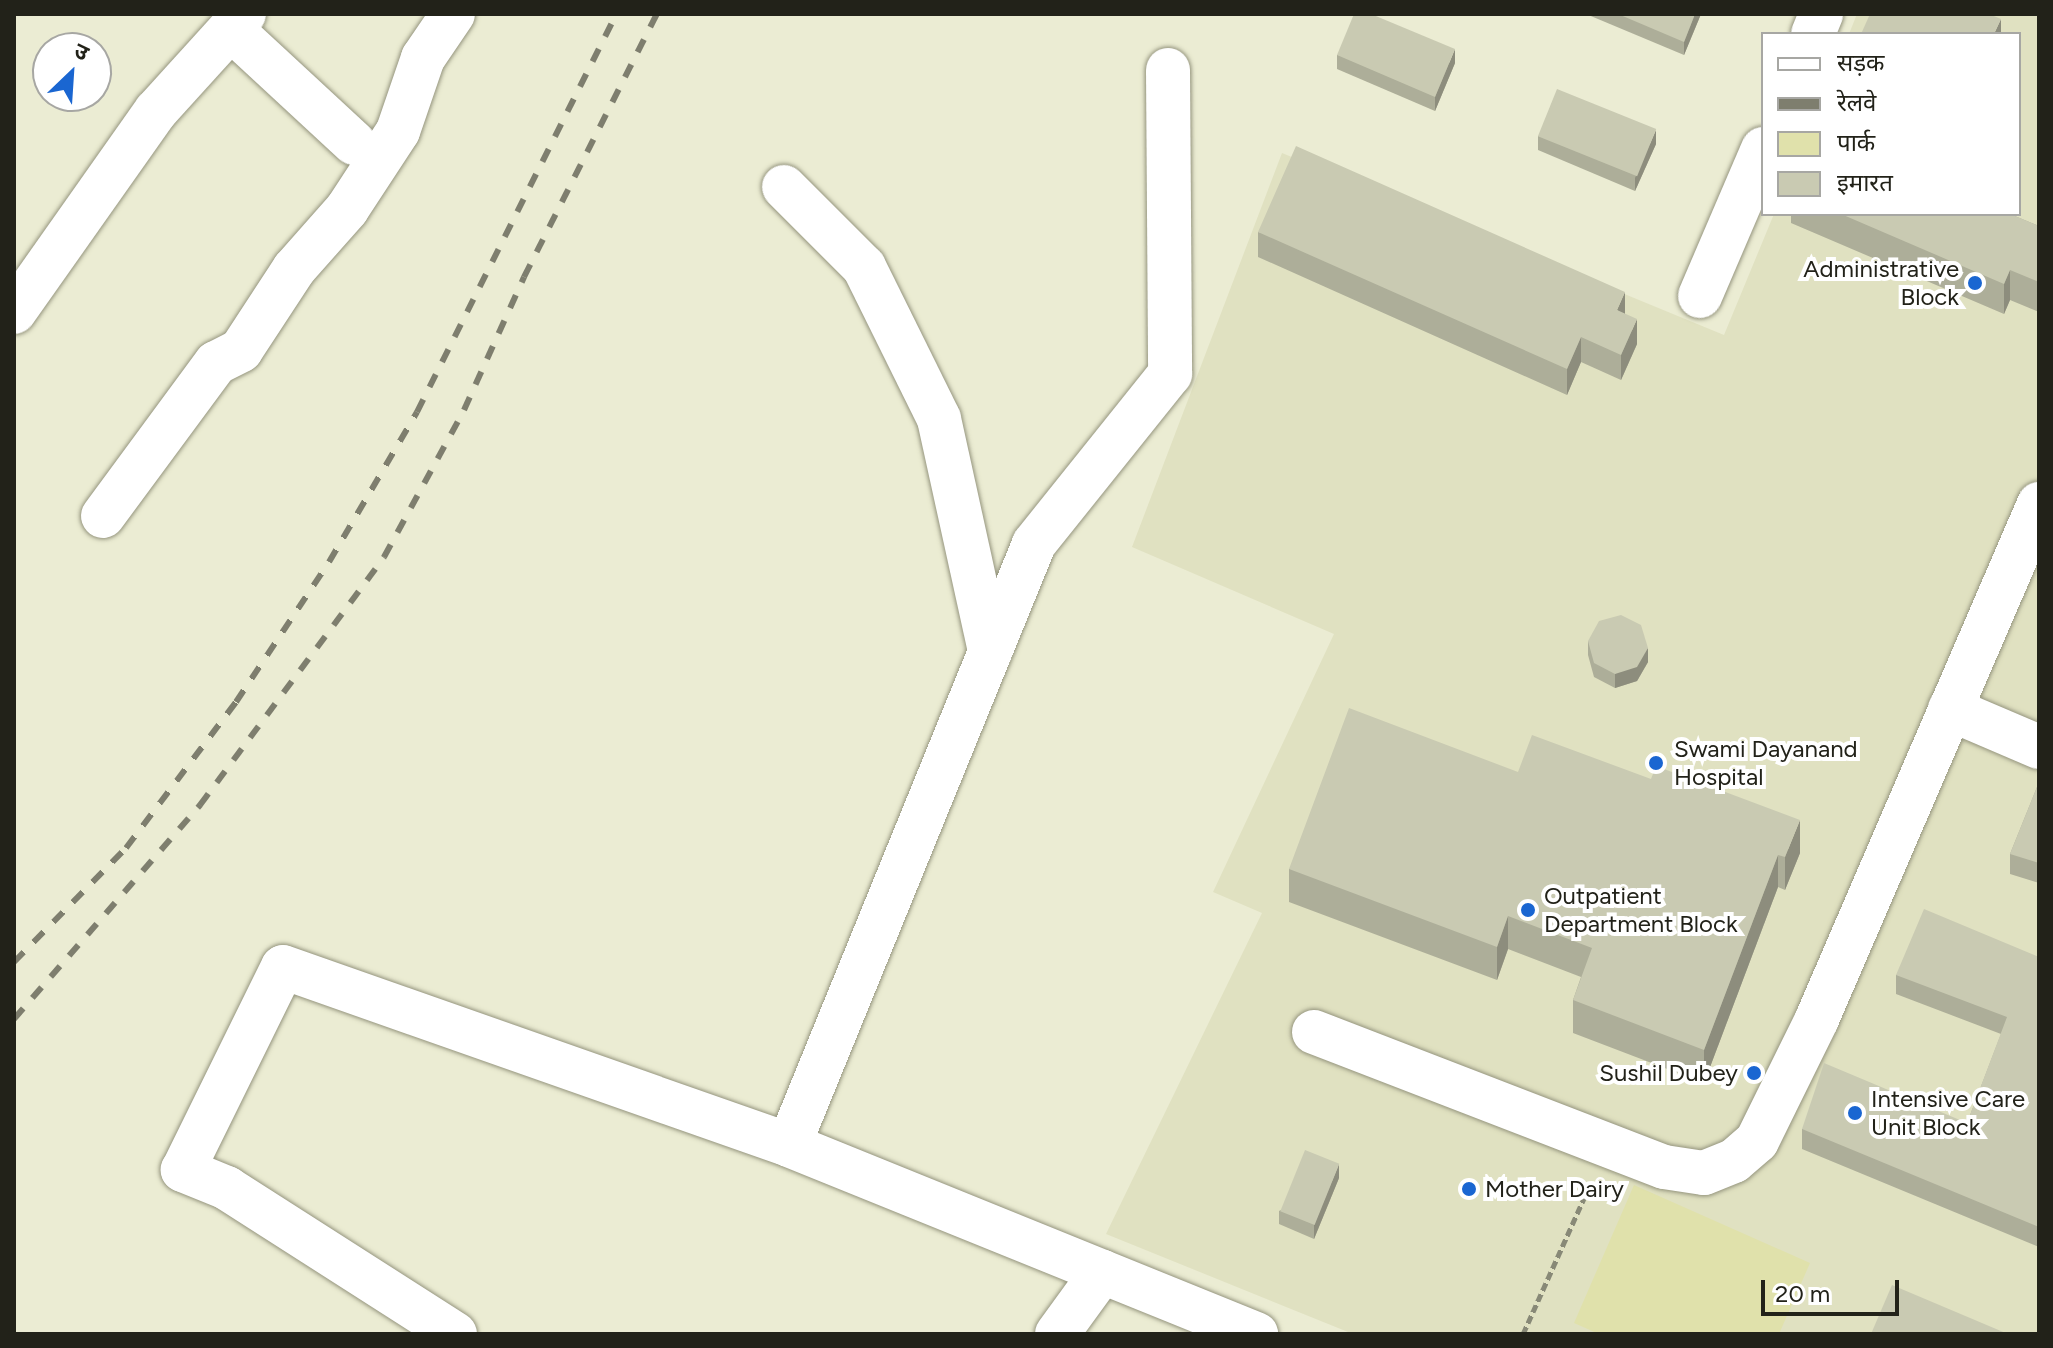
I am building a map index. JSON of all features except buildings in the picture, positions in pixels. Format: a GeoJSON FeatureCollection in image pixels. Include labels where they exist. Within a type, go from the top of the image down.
{"type":"FeatureCollection","features":[{"type":"Feature","properties":{"kind":"street"},"geometry":{"type":"LineString","coordinates":[[103,516],[216,363],[241,350],[294,269],[347,209],[398,131],[423,58],[453,14]]}},
{"type":"Feature","properties":{"kind":"street"},"geometry":{"type":"LineString","coordinates":[[14,312],[104,178],[180,81],[238,22],[354,143]]}},
{"type":"Feature","properties":{"kind":"street"},"geometry":{"type":"LineString","coordinates":[[789,1145],[1034,544],[1170,374],[1168,70]]}},
{"type":"Feature","properties":{"kind":"street"},"geometry":{"type":"LineString","coordinates":[[1700,296],[1761,154]]}},
{"type":"Feature","properties":{"kind":"street"},"geometry":{"type":"LineString","coordinates":[[784,187],[864,267],[939,419],[990,651]]}},
{"type":"Feature","properties":{"kind":"street"},"geometry":{"type":"LineString","coordinates":[[1314,1032],[1664,1167],[1704,1173],[1734,1161],[1757,1141],[1817,1019],[2039,504]]}},
{"type":"Feature","properties":{"kind":"street"},"geometry":{"type":"LineString","coordinates":[[1950,709],[2039,747]]}},
{"type":"Feature","properties":{"kind":"street"},"geometry":{"type":"LineString","coordinates":[[455,1334],[227,1188],[183,1170],[283,967],[789,1145],[1256,1334]]}},
{"type":"Feature","properties":{"kind":"street"},"geometry":{"type":"LineString","coordinates":[[1057,1334],[1102,1272]]}},
{"type":"Feature","properties":{"kind":"path"},"geometry":{"type":"LineString","coordinates":[[1523,1334],[1608,1146]]}},
{"type":"Feature","properties":{"kind":"shaded area","name":"Swami Dayanand Hospital"},"geometry":{"type":"Polygon","coordinates":[[[1857,14],[2039,14],[2039,1334],[1353,1334],[1106,1234],[1262,913],[1213,892],[1334,634],[1132,547],[1282,153],[1724,335],[1773,216],[2021,216],[2021,32],[1850,32],[1857,14]]]}},
{"type":"Feature","properties":{"kind":"green space"},"geometry":{"type":"Polygon","coordinates":[[[1634,1185],[1810,1263],[1779,1334],[1599,1334],[1574,1323],[1634,1185]]]}},
{"type":"Feature","properties":{"kind":"railway"},"geometry":{"type":"LineString","coordinates":[[14,962],[126,848],[236,702],[329,562],[417,412],[616,14]]}},
{"type":"Feature","properties":{"kind":"railway"},"geometry":{"type":"LineString","coordinates":[[14,1019],[200,805],[384,557],[464,410],[524,277],[657,14]]}},
{"type":"Feature","properties":{"kind":"place","name":"Administrative Block"},"geometry":{"type":"Point","coordinates":[1975,283]}},
{"type":"Feature","properties":{"kind":"place","name":"Swami Dayanand Hospital"},"geometry":{"type":"Point","coordinates":[1656,763]}},
{"type":"Feature","properties":{"kind":"place","name":"Outpatient Department Block"},"geometry":{"type":"Point","coordinates":[1528,910]}},
{"type":"Feature","properties":{"kind":"place","name":"Sushil Dubey"},"geometry":{"type":"Point","coordinates":[1754,1073]}},
{"type":"Feature","properties":{"kind":"place","name":"Intensive Care Unit Block"},"geometry":{"type":"Point","coordinates":[1855,1113]}},
{"type":"Feature","properties":{"kind":"place","name":"Mother Dairy"},"geometry":{"type":"Point","coordinates":[1469,1189]}}]}
